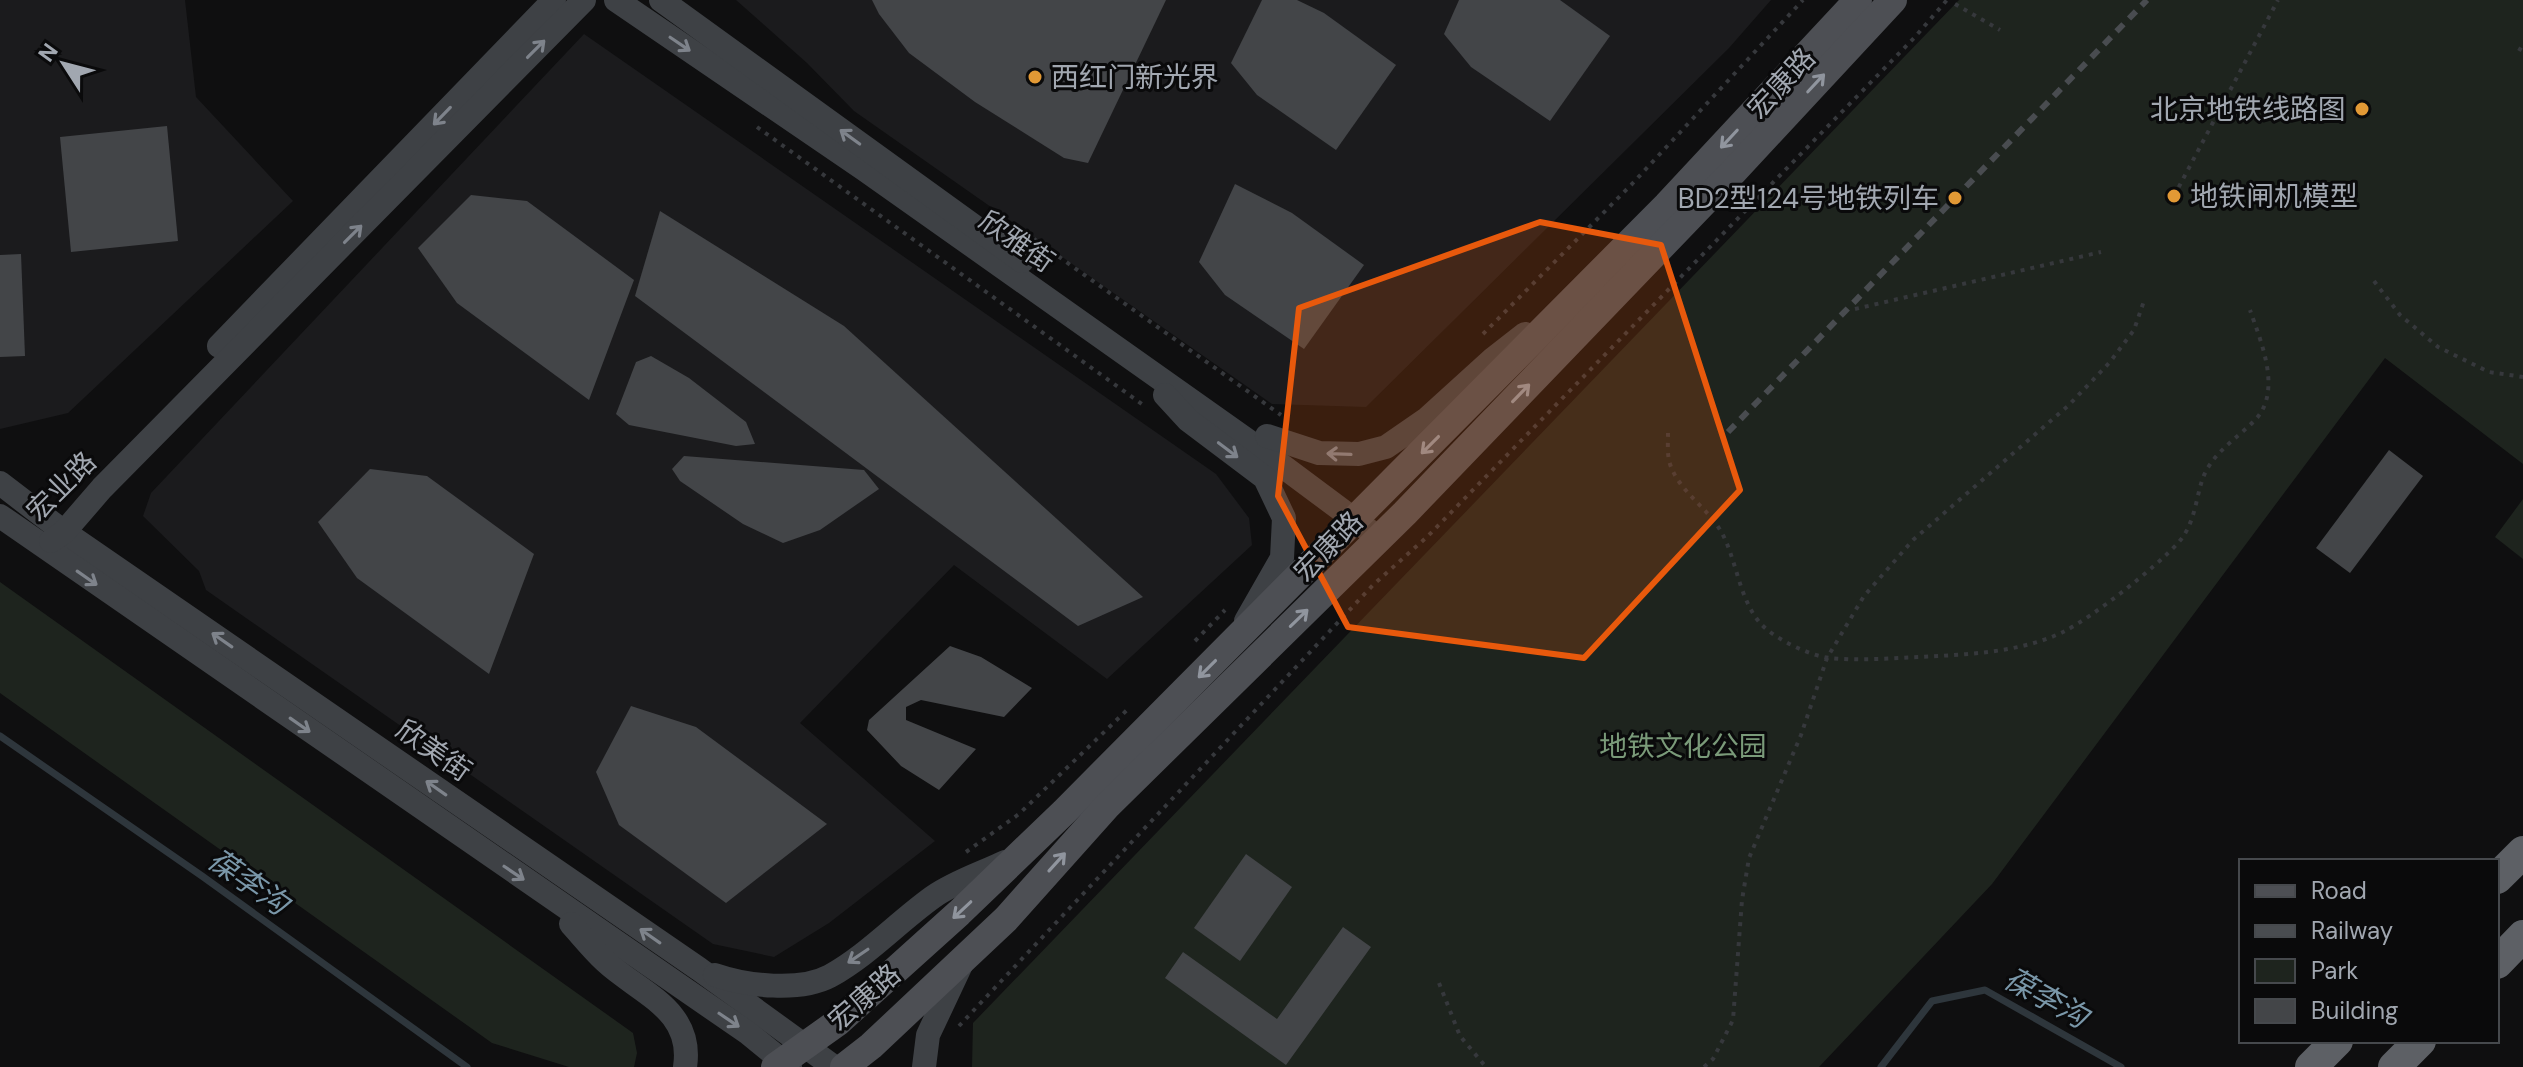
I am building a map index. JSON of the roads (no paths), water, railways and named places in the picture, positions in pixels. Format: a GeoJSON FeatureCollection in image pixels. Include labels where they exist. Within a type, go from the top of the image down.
{"type":"FeatureCollection","features":[{"type":"Feature","properties":{"kind":"highway"},"geometry":{"type":"LineString","coordinates":[[2499,876],[2523,852]]}},
{"type":"Feature","properties":{"kind":"highway"},"geometry":{"type":"LineString","coordinates":[[2499,961],[2523,936]]}},
{"type":"Feature","properties":{"kind":"highway"},"geometry":{"type":"LineString","coordinates":[[2311,1067],[2335,1043]]}},
{"type":"Feature","properties":{"kind":"highway"},"geometry":{"type":"LineString","coordinates":[[2394,1067],[2418,1043]]}},
{"type":"Feature","properties":{"kind":"main road","name":"宏康路"},"geometry":{"type":"LineString","coordinates":[[788,1061],[838,1022],[1018,856],[1667,205],[1858,0]]}},
{"type":"Feature","properties":{"kind":"main road","name":"宏康路"},"geometry":{"type":"LineString","coordinates":[[844,1067],[871,1046],[1006,919],[1108,805],[1384,534],[1734,171],[1893,0]]}},
{"type":"Feature","properties":{"kind":"street","name":"宏业路"},"geometry":{"type":"LineString","coordinates":[[42,547],[56,527],[554,0]]}},
{"type":"Feature","properties":{"kind":"street","name":"宏业路"},"geometry":{"type":"LineString","coordinates":[[56,527],[102,488],[584,0]]}},
{"type":"Feature","properties":{"kind":"street","name":"欣雅街"},"geometry":{"type":"LineString","coordinates":[[616,0],[1359,514]]}},
{"type":"Feature","properties":{"kind":"street","name":"欣雅街"},"geometry":{"type":"LineString","coordinates":[[661,0],[1267,436],[1384,534]]}},
{"type":"Feature","properties":{"kind":"street"},"geometry":{"type":"LineString","coordinates":[[1267,436],[1319,453],[1359,454],[1386,447],[1428,418],[1493,359],[1584,288]]}},
{"type":"Feature","properties":{"kind":"street"},"geometry":{"type":"LineString","coordinates":[[1131,358],[1188,420],[1265,478],[1284,518],[1282,558],[1237,638]]}},
{"type":"Feature","properties":{"kind":"street","name":"欣美街"},"geometry":{"type":"LineString","coordinates":[[0,483],[56,527],[699,969],[788,1061]]}},
{"type":"Feature","properties":{"kind":"street","name":"欣美街"},"geometry":{"type":"LineString","coordinates":[[0,516],[788,1061],[834,1067]]}},
{"type":"Feature","properties":{"kind":"street"},"geometry":{"type":"LineString","coordinates":[[699,969],[739,983],[783,986],[827,977],[872,947],[935,896],[1018,856]]}},
{"type":"Feature","properties":{"kind":"street"},"geometry":{"type":"LineString","coordinates":[[543,893],[605,961],[671,1011],[687,1051],[685,1067]]}},
{"type":"Feature","properties":{"kind":"street"},"geometry":{"type":"LineString","coordinates":[[924,1067],[928,1035],[964,958]]}},
{"type":"Feature","properties":{"kind":"waterway","name":"葆李沟"},"geometry":{"type":"LineString","coordinates":[[0,736],[202,876],[467,1067]]}},
{"type":"Feature","properties":{"kind":"waterway","name":"葆李沟"},"geometry":{"type":"LineString","coordinates":[[1881,1067],[1932,1001],[1985,990],[2121,1067]]}},
{"type":"Feature","properties":{"kind":"railway"},"geometry":{"type":"LineString","coordinates":[[1728,432],[2147,0]]}},
{"type":"Feature","properties":{"kind":"place","name":"西红门新光界"},"geometry":{"type":"Point","coordinates":[1035,77]}},
{"type":"Feature","properties":{"kind":"place","name":"北京地铁线路图"},"geometry":{"type":"Point","coordinates":[2362,109]}},
{"type":"Feature","properties":{"kind":"place","name":"地铁闸机模型"},"geometry":{"type":"Point","coordinates":[2174,196]}},
{"type":"Feature","properties":{"kind":"place","name":"BD2型124号地铁列车"},"geometry":{"type":"Point","coordinates":[1955,198]}},
{"type":"Feature","properties":{"kind":"park label","name":"地铁文化公园"},"geometry":{"type":"Point","coordinates":[1683,746]}}]}
